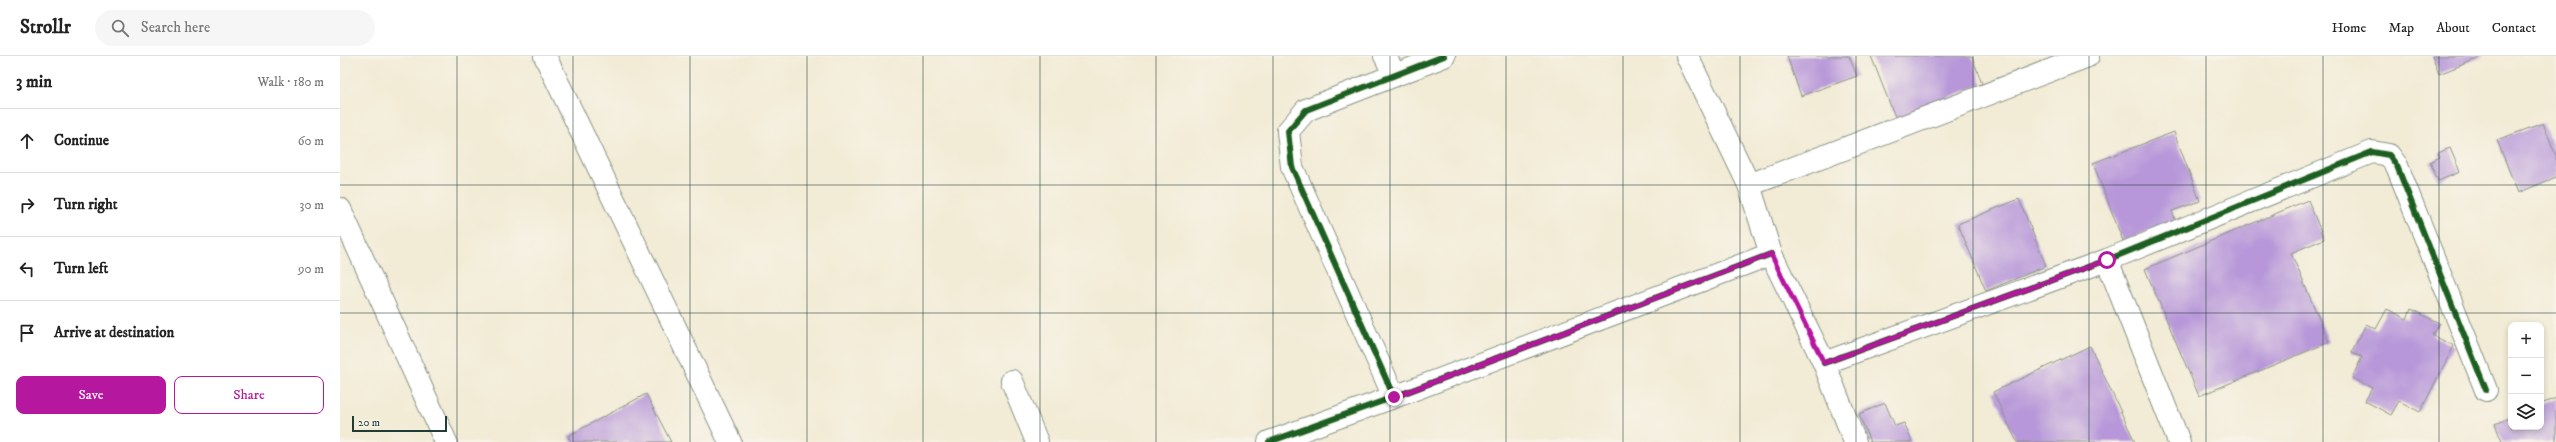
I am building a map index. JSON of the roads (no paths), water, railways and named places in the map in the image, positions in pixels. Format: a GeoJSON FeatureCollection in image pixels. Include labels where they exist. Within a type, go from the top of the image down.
{"type":"FeatureCollection","features":[{"type":"Feature","properties":{"kind":"street"},"geometry":{"type":"LineString","coordinates":[[545,56],[730,442]]}},
{"type":"Feature","properties":{"kind":"street"},"geometry":{"type":"LineString","coordinates":[[1394,397],[1292,167],[1288,131],[1306,110],[1390,65],[1444,56]]}},
{"type":"Feature","properties":{"kind":"street"},"geometry":{"type":"LineString","coordinates":[[1687,56],[1749,185],[1771,254],[1824,363],[1856,442]]}},
{"type":"Feature","properties":{"kind":"street"},"geometry":{"type":"LineString","coordinates":[[1749,185],[2088,56]]}},
{"type":"Feature","properties":{"kind":"street"},"geometry":{"type":"LineString","coordinates":[[1824,363],[2107,260],[2372,152],[2389,155],[2397,166],[2486,390]]}},
{"type":"Feature","properties":{"kind":"street"},"geometry":{"type":"LineString","coordinates":[[340,209],[446,442]]}},
{"type":"Feature","properties":{"kind":"street"},"geometry":{"type":"LineString","coordinates":[[1269,442],[1394,397],[1771,254]]}},
{"type":"Feature","properties":{"kind":"street"},"geometry":{"type":"LineString","coordinates":[[2107,260],[2179,442]]}},
{"type":"Feature","properties":{"kind":"street"},"geometry":{"type":"LineString","coordinates":[[1012,381],[1037,442]]}}]}
